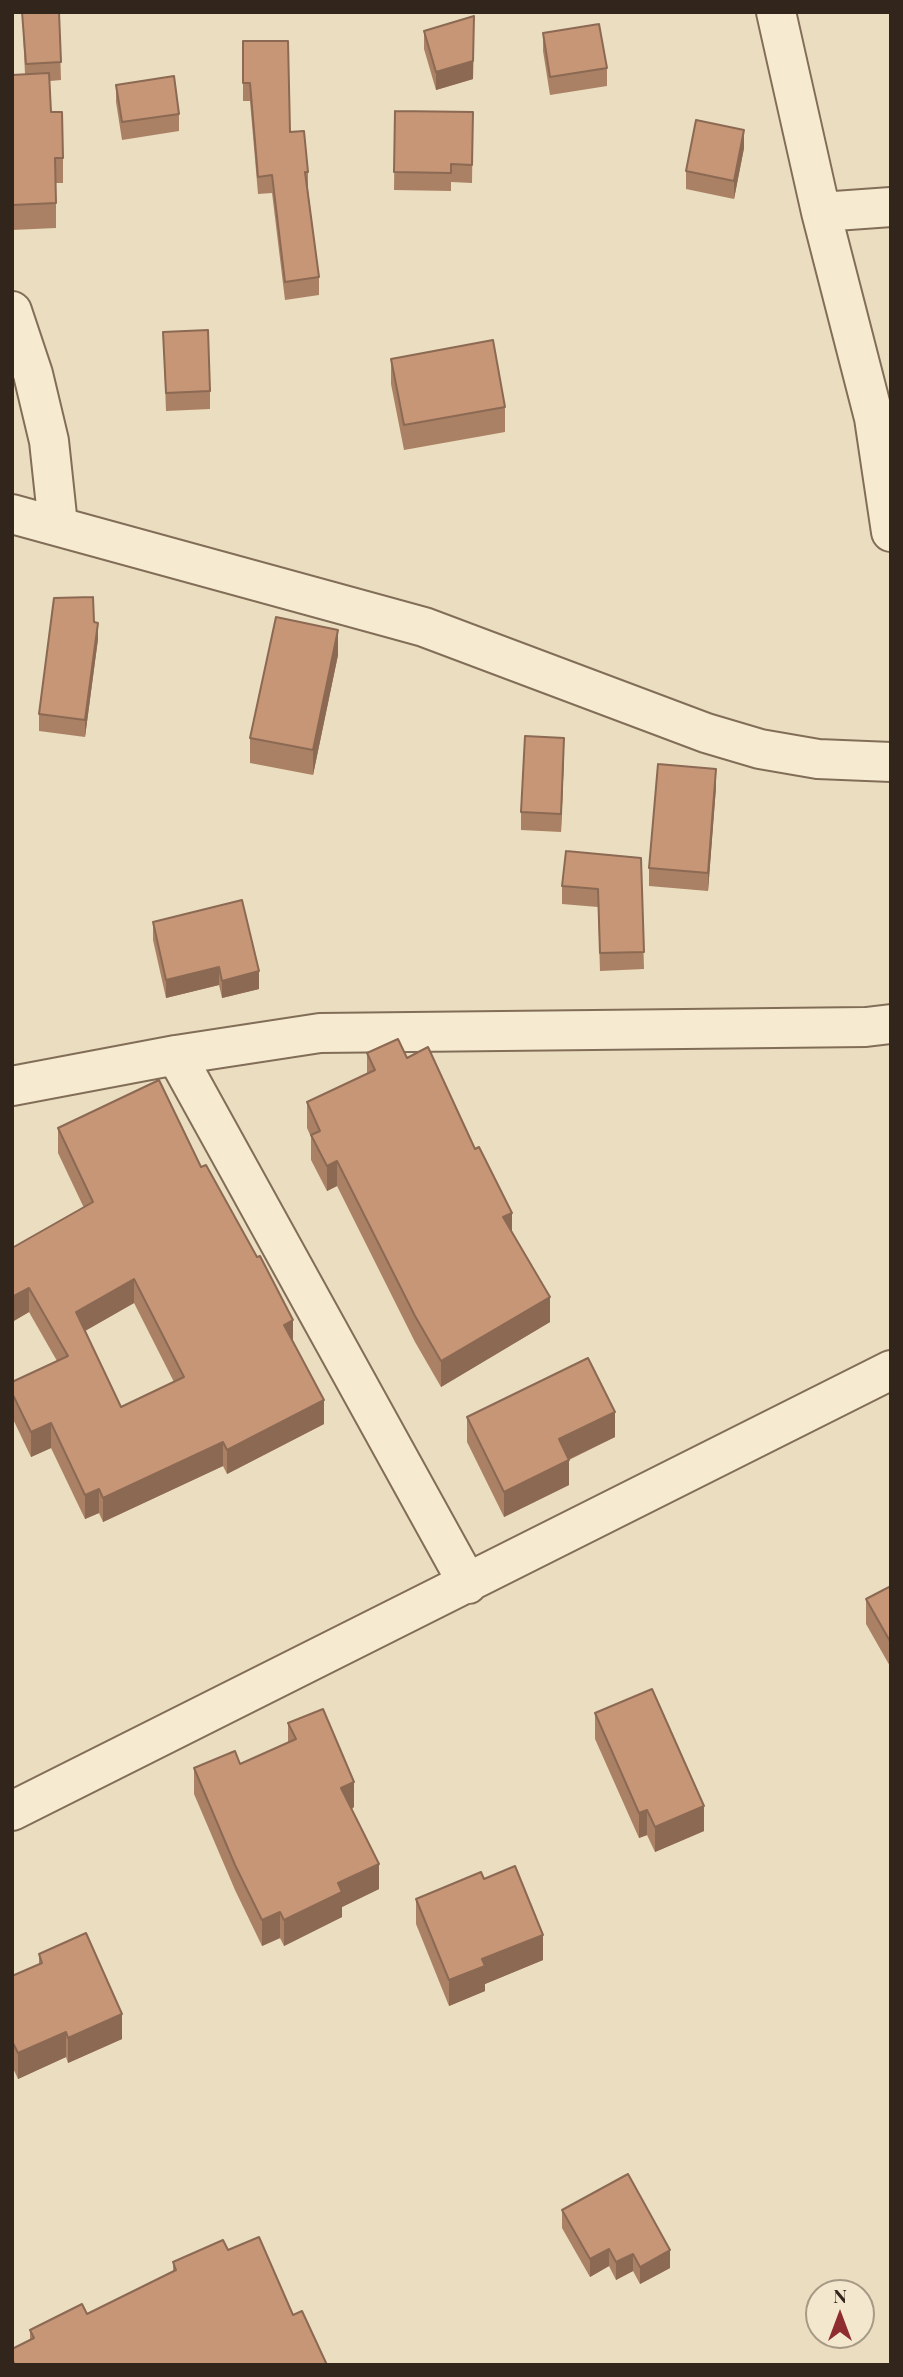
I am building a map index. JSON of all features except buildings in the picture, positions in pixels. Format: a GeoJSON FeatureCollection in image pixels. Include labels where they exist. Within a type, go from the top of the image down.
{"type":"FeatureCollection","features":[{"type":"Feature","properties":{"kind":"street"},"geometry":{"type":"LineString","coordinates":[[776,12],[821,212],[874,418],[891,532]]}},
{"type":"Feature","properties":{"kind":"street"},"geometry":{"type":"LineString","coordinates":[[821,212],[891,207]]}},
{"type":"Feature","properties":{"kind":"street"},"geometry":{"type":"LineString","coordinates":[[12,311],[33,374],[50,441],[58,525]]}},
{"type":"Feature","properties":{"kind":"street"},"geometry":{"type":"LineString","coordinates":[[12,514],[424,627],[706,733],[760,749],[818,759],[891,762]]}},
{"type":"Feature","properties":{"kind":"street"},"geometry":{"type":"LineString","coordinates":[[12,1086],[176,1055],[320,1033],[866,1027],[891,1024]]}},
{"type":"Feature","properties":{"kind":"street"},"geometry":{"type":"LineString","coordinates":[[176,1055],[468,1584]]}},
{"type":"Feature","properties":{"kind":"street"},"geometry":{"type":"LineString","coordinates":[[12,1811],[891,1370]]}}]}
